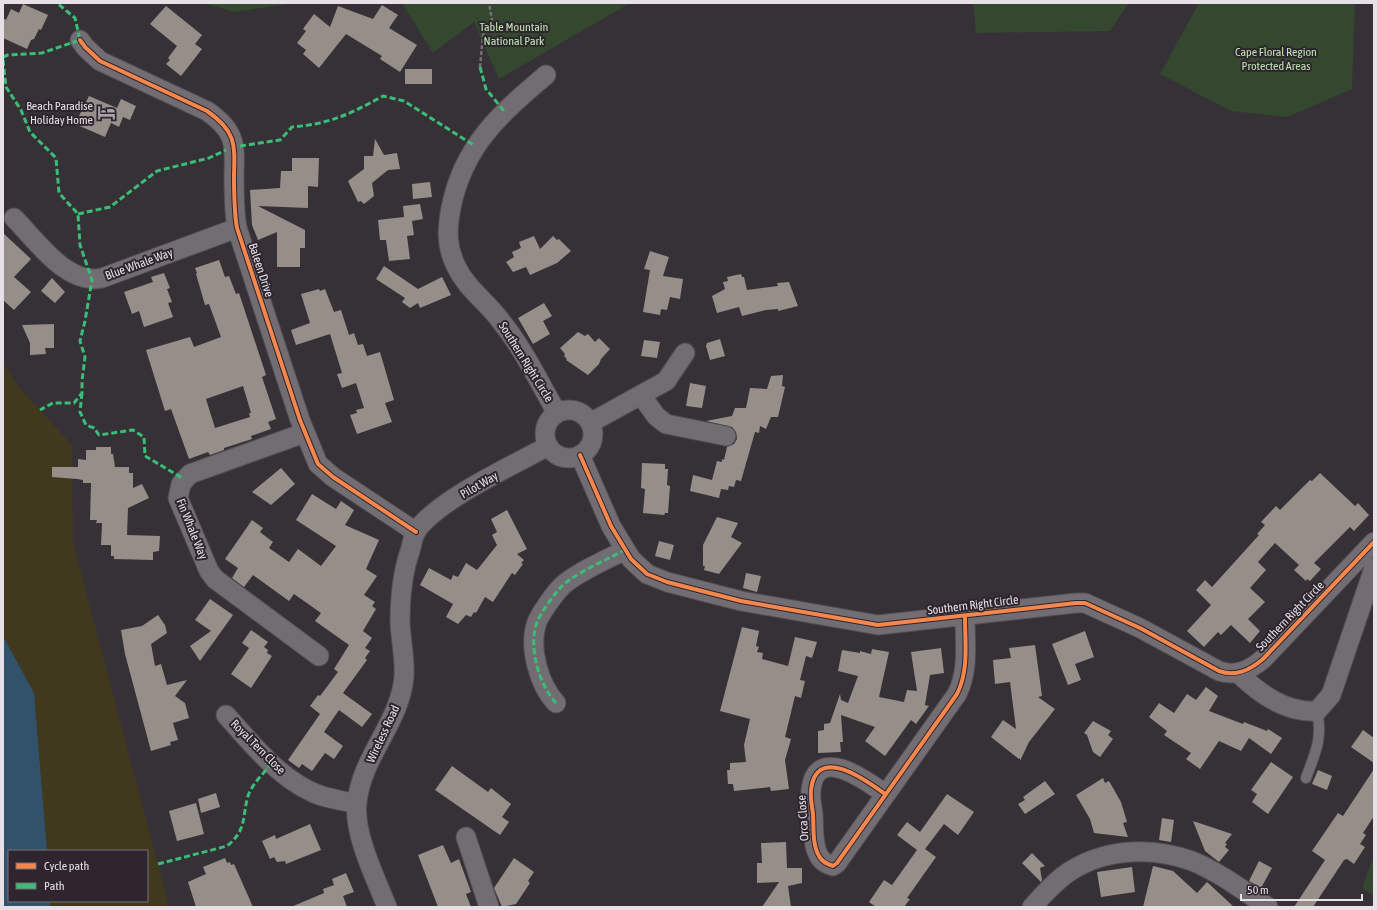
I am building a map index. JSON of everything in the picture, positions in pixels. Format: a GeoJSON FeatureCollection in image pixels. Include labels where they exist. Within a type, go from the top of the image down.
{"type":"FeatureCollection","features":[{"type":"Feature","properties":{"kind":"street","name":"Baleen Drive"},"geometry":{"type":"LineString","coordinates":[[80,40],[85,47],[100,60],[207,111],[222,124],[231,137],[235,147],[234,210],[237,228],[304,433],[318,464],[325,472],[416,532]]}},
{"type":"Feature","properties":{"kind":"street","name":"Southern Right Circle"},"geometry":{"type":"LineString","coordinates":[[546,75],[504,111],[475,146],[463,168],[454,194],[447,230],[448,246],[463,279],[500,319],[511,334],[557,413]]}},
{"type":"Feature","properties":{"kind":"street","name":"Blue Whale Way"},"geometry":{"type":"LineString","coordinates":[[14,218],[64,269],[82,278],[92,280],[102,278],[237,228]]}},
{"type":"Feature","properties":{"kind":"street"},"geometry":{"type":"LineString","coordinates":[[548,446],[553,453],[561,457],[571,459],[580,455],[588,449],[592,440],[593,431],[590,423],[666,381],[685,353]]}},
{"type":"Feature","properties":{"kind":"street"},"geometry":{"type":"LineString","coordinates":[[641,395],[656,416],[666,424],[726,436]]}},
{"type":"Feature","properties":{"kind":"street","name":"Southern Right Circle"},"geometry":{"type":"LineString","coordinates":[[548,446],[545,438],[545,428],[549,420],[557,413],[567,410],[577,411],[590,423]]}},
{"type":"Feature","properties":{"kind":"street","name":"Fin Whale Way"},"geometry":{"type":"LineString","coordinates":[[304,433],[190,474],[181,484],[178,498],[209,571],[215,578],[318,656]]}},
{"type":"Feature","properties":{"kind":"street","name":"Pilot Way"},"geometry":{"type":"LineString","coordinates":[[416,532],[444,505],[548,446]]}},
{"type":"Feature","properties":{"kind":"street","name":"Southern Right Circle"},"geometry":{"type":"LineString","coordinates":[[580,455],[611,526],[625,550],[640,568],[657,578],[742,601],[878,625],[965,617],[1076,602],[1085,603],[1140,628],[1219,671],[1239,674],[1263,659],[1374,542]]}},
{"type":"Feature","properties":{"kind":"street","name":"Wireless Road"},"geometry":{"type":"LineString","coordinates":[[387,907],[368,861],[361,835],[356,804],[362,781],[371,759],[392,719],[400,699],[404,677],[400,623],[402,585],[405,565],[416,532]]}},
{"type":"Feature","properties":{"kind":"street"},"geometry":{"type":"LineString","coordinates":[[556,703],[548,695],[537,672],[535,643],[537,622],[562,587],[589,569],[625,550]]}},
{"type":"Feature","properties":{"kind":"street"},"geometry":{"type":"LineString","coordinates":[[1239,674],[1256,690],[1290,709],[1304,712],[1317,711],[1331,695],[1374,568]]}},
{"type":"Feature","properties":{"kind":"street","name":"Orca Close"},"geometry":{"type":"LineString","coordinates":[[885,794],[858,775],[846,769],[829,767],[822,770],[817,775],[811,790],[815,847],[822,860],[833,866],[837,863],[957,694],[962,684],[966,668],[965,617]]}},
{"type":"Feature","properties":{"kind":"street","name":"Royal Tern Close"},"geometry":{"type":"LineString","coordinates":[[226,715],[245,737],[272,764],[305,789],[315,794],[356,804]]}},
{"type":"Feature","properties":{"kind":"street"},"geometry":{"type":"LineString","coordinates":[[466,837],[489,907]]}},
{"type":"Feature","properties":{"kind":"street"},"geometry":{"type":"LineString","coordinates":[[1032,907],[1071,870],[1096,858],[1131,851],[1160,853],[1192,862],[1222,877],[1268,907]]}},
{"type":"Feature","properties":{"kind":"lane"},"geometry":{"type":"LineString","coordinates":[[1306,778],[1319,738],[1320,729],[1317,711]]}},
{"type":"Feature","properties":{"kind":"path"},"geometry":{"type":"LineString","coordinates":[[480,67],[483,35],[492,20],[489,3]]}},
{"type":"Feature","properties":{"kind":"green space"},"geometry":{"type":"Polygon","coordinates":[[[202,3],[294,3],[235,12],[202,3]]]}},
{"type":"Feature","properties":{"kind":"green space","name":"Table Mountain National Park"},"geometry":{"type":"Polygon","coordinates":[[[402,3],[630,3],[499,79],[474,22],[433,53],[402,3]]]}},
{"type":"Feature","properties":{"kind":"green space"},"geometry":{"type":"Polygon","coordinates":[[[973,3],[1129,3],[1110,31],[976,33],[973,3]]]}},
{"type":"Feature","properties":{"kind":"green space","name":"Cape Floral Region Protected Areas"},"geometry":{"type":"Polygon","coordinates":[[[1199,3],[1355,3],[1352,89],[1287,117],[1231,111],[1160,74],[1199,3]]]}},
{"type":"Feature","properties":{"kind":"green space"},"geometry":{"type":"Polygon","coordinates":[[[1374,855],[1374,896],[1362,888],[1374,855]]]}},
{"type":"Feature","properties":{"kind":"sand"},"geometry":{"type":"Polygon","coordinates":[[[3,362],[16,384],[72,445],[73,542],[169,907],[50,907],[50,902],[148,902],[148,850],[47,850],[34,693],[3,636],[3,362]]]}},
{"type":"Feature","properties":{"kind":"water"},"geometry":{"type":"Polygon","coordinates":[[[3,636],[34,693],[47,850],[8,850],[8,902],[50,902],[50,907],[3,907],[3,636]]]}},
{"type":"Feature","properties":{"kind":"building"},"geometry":{"type":"Polygon","coordinates":[[[23,4],[48,15],[41,30],[39,29],[34,39],[31,40],[27,49],[3,38],[3,18],[6,20],[11,9],[19,13],[23,4]]]}},
{"type":"Feature","properties":{"kind":"building"},"geometry":{"type":"Polygon","coordinates":[[[382,5],[398,15],[389,28],[417,45],[400,72],[380,59],[382,56],[346,34],[319,68],[303,54],[306,50],[297,43],[306,31],[303,29],[314,14],[330,27],[338,6],[373,19],[382,5]]]}},
{"type":"Feature","properties":{"kind":"building"},"geometry":{"type":"Polygon","coordinates":[[[166,6],[202,35],[195,44],[202,49],[181,76],[166,64],[170,60],[168,58],[177,46],[150,24],[166,6]]]}},
{"type":"Feature","properties":{"kind":"building"},"geometry":{"type":"Polygon","coordinates":[[[405,69],[432,69],[432,84],[405,84],[405,69]]]}},
{"type":"Feature","properties":{"kind":"building","name":"Beach Paradise Holiday Home"},"geometry":{"type":"Polygon","coordinates":[[[89,96],[117,108],[121,99],[136,106],[130,120],[123,117],[119,127],[111,123],[105,137],[75,124],[89,96]]]}},
{"type":"Feature","properties":{"kind":"building"},"geometry":{"type":"Polygon","coordinates":[[[375,139],[384,155],[397,153],[400,169],[388,170],[372,183],[374,196],[364,204],[361,201],[358,202],[348,181],[364,169],[364,156],[373,156],[375,139]]]}},
{"type":"Feature","properties":{"kind":"building"},"geometry":{"type":"Polygon","coordinates":[[[292,158],[319,158],[318,187],[308,186],[308,208],[258,206],[305,230],[305,248],[300,248],[300,267],[277,267],[277,232],[258,240],[252,225],[250,190],[280,188],[281,171],[292,171],[292,158]]]}},
{"type":"Feature","properties":{"kind":"building"},"geometry":{"type":"Polygon","coordinates":[[[430,182],[432,197],[413,199],[412,184],[430,182]]]}},
{"type":"Feature","properties":{"kind":"building"},"geometry":{"type":"Polygon","coordinates":[[[420,204],[423,219],[412,221],[414,235],[407,236],[410,259],[389,261],[386,240],[380,240],[378,220],[404,217],[403,206],[420,204]]]}},
{"type":"Feature","properties":{"kind":"building"},"geometry":{"type":"Polygon","coordinates":[[[3,233],[31,259],[14,277],[31,292],[14,310],[3,300],[3,233]]]}},
{"type":"Feature","properties":{"kind":"building"},"geometry":{"type":"Polygon","coordinates":[[[534,236],[540,249],[553,236],[557,240],[559,239],[571,251],[557,263],[530,275],[526,267],[513,272],[506,262],[514,257],[512,252],[521,248],[519,242],[534,236]]]}},
{"type":"Feature","properties":{"kind":"building"},"geometry":{"type":"Polygon","coordinates":[[[650,251],[669,257],[663,276],[683,279],[680,299],[670,297],[667,310],[661,309],[660,315],[643,312],[650,270],[644,269],[650,251]]]}},
{"type":"Feature","properties":{"kind":"building"},"geometry":{"type":"Polygon","coordinates":[[[219,260],[225,277],[229,276],[236,294],[239,293],[266,375],[262,377],[276,419],[268,422],[271,429],[251,436],[252,439],[224,448],[224,450],[210,455],[208,452],[189,459],[171,409],[165,411],[146,350],[190,337],[194,347],[221,337],[209,304],[205,305],[195,268],[219,260]],[[243,386],[206,399],[215,428],[250,417],[249,413],[251,413],[243,386]]]}},
{"type":"Feature","properties":{"kind":"building"},"geometry":{"type":"Polygon","coordinates":[[[384,266],[418,289],[442,277],[451,295],[420,308],[418,303],[410,308],[402,302],[405,298],[376,279],[384,266]]]}},
{"type":"Feature","properties":{"kind":"building"},"geometry":{"type":"Polygon","coordinates":[[[164,273],[170,288],[167,289],[172,302],[168,303],[173,317],[144,327],[139,311],[132,314],[124,292],[153,282],[151,277],[164,273]]]}},
{"type":"Feature","properties":{"kind":"building"},"geometry":{"type":"Polygon","coordinates":[[[741,274],[742,277],[744,277],[747,290],[778,286],[777,283],[789,282],[798,306],[778,311],[778,309],[766,310],[742,316],[739,307],[717,313],[712,296],[725,289],[723,282],[728,281],[727,277],[741,274]]]}},
{"type":"Feature","properties":{"kind":"building"},"geometry":{"type":"Polygon","coordinates":[[[52,278],[65,292],[55,303],[41,291],[52,278]]]}},
{"type":"Feature","properties":{"kind":"building"},"geometry":{"type":"Polygon","coordinates":[[[319,289],[320,291],[325,289],[334,312],[341,310],[349,335],[354,333],[358,345],[363,344],[367,356],[380,352],[394,400],[385,403],[392,422],[357,434],[350,415],[357,413],[356,410],[364,408],[356,383],[342,388],[337,374],[342,373],[330,334],[296,345],[291,330],[310,323],[301,294],[319,289]]]}},
{"type":"Feature","properties":{"kind":"building"},"geometry":{"type":"Polygon","coordinates":[[[544,303],[552,316],[543,321],[550,334],[533,344],[518,318],[544,303]]]}},
{"type":"Feature","properties":{"kind":"building"},"geometry":{"type":"Polygon","coordinates":[[[54,324],[54,348],[45,348],[46,354],[30,355],[30,343],[22,325],[54,324]]]}},
{"type":"Feature","properties":{"kind":"building"},"geometry":{"type":"Polygon","coordinates":[[[578,332],[585,336],[588,334],[595,342],[599,338],[610,349],[601,359],[599,364],[588,375],[566,360],[567,359],[564,356],[565,354],[560,348],[578,332]]]}},
{"type":"Feature","properties":{"kind":"building"},"geometry":{"type":"Polygon","coordinates":[[[720,339],[725,356],[710,360],[706,346],[707,343],[720,339]]]}},
{"type":"Feature","properties":{"kind":"building"},"geometry":{"type":"Polygon","coordinates":[[[644,340],[660,342],[657,358],[641,356],[644,340]]]}},
{"type":"Feature","properties":{"kind":"building"},"geometry":{"type":"Polygon","coordinates":[[[783,375],[782,386],[785,387],[778,417],[771,417],[766,429],[760,426],[759,433],[755,432],[741,481],[736,480],[734,487],[729,486],[728,490],[721,489],[719,498],[690,491],[693,475],[712,480],[717,461],[722,462],[722,459],[724,460],[727,447],[734,444],[737,439],[736,432],[732,427],[706,421],[732,416],[735,408],[746,408],[750,388],[767,389],[771,376],[783,375]]]}},
{"type":"Feature","properties":{"kind":"building"},"geometry":{"type":"Polygon","coordinates":[[[690,383],[706,386],[702,408],[686,406],[690,383]]]}},
{"type":"Feature","properties":{"kind":"building"},"geometry":{"type":"Polygon","coordinates":[[[96,447],[111,447],[111,454],[113,454],[115,467],[129,467],[129,473],[133,473],[133,488],[142,484],[149,498],[128,508],[127,535],[160,536],[159,551],[153,552],[153,560],[114,559],[114,556],[111,556],[111,545],[101,545],[102,523],[96,523],[97,520],[90,520],[91,483],[83,483],[83,480],[77,479],[52,477],[52,467],[78,467],[78,459],[86,460],[86,450],[96,450],[96,447]]]}},
{"type":"Feature","properties":{"kind":"building"},"geometry":{"type":"Polygon","coordinates":[[[642,463],[665,464],[665,469],[668,469],[667,485],[670,486],[668,513],[665,513],[664,515],[643,513],[645,489],[641,488],[642,463]]]}},
{"type":"Feature","properties":{"kind":"building"},"geometry":{"type":"Polygon","coordinates":[[[281,468],[295,484],[271,505],[252,492],[281,468]]]}},
{"type":"Feature","properties":{"kind":"building"},"geometry":{"type":"Polygon","coordinates":[[[1320,473],[1355,506],[1358,503],[1369,515],[1354,531],[1350,527],[1314,563],[1321,569],[1310,581],[1307,579],[1306,581],[1294,570],[1299,565],[1275,543],[1258,562],[1266,570],[1250,588],[1265,602],[1248,619],[1260,631],[1250,643],[1231,625],[1221,635],[1218,632],[1204,647],[1187,631],[1211,605],[1196,590],[1205,580],[1212,587],[1259,535],[1257,534],[1265,525],[1261,522],[1276,506],[1280,510],[1310,480],[1312,481],[1320,473]]]}},
{"type":"Feature","properties":{"kind":"building"},"geometry":{"type":"Polygon","coordinates":[[[312,494],[336,509],[341,501],[354,510],[345,525],[379,540],[366,569],[377,576],[364,595],[375,602],[372,606],[376,609],[363,631],[372,638],[365,648],[370,651],[365,658],[367,660],[343,693],[372,714],[362,727],[339,710],[324,732],[343,746],[334,759],[325,753],[312,771],[302,764],[299,768],[288,760],[320,714],[310,706],[318,695],[320,696],[338,672],[334,669],[349,645],[315,621],[321,613],[294,594],[289,601],[253,575],[244,587],[232,578],[238,568],[225,559],[252,520],[263,528],[260,532],[273,542],[269,548],[289,562],[298,549],[321,566],[336,546],[296,520],[312,494]]]}},
{"type":"Feature","properties":{"kind":"building"},"geometry":{"type":"Polygon","coordinates":[[[507,510],[527,549],[517,554],[524,560],[521,563],[523,564],[515,575],[512,573],[493,602],[485,597],[476,613],[474,612],[471,617],[466,615],[458,624],[446,617],[453,604],[420,585],[429,568],[451,580],[453,575],[458,577],[466,563],[477,570],[497,545],[492,535],[497,532],[491,519],[507,510]]]}},
{"type":"Feature","properties":{"kind":"building"},"geometry":{"type":"Polygon","coordinates":[[[717,517],[738,523],[731,537],[742,543],[719,574],[704,570],[705,566],[703,566],[703,545],[717,517]]]}},
{"type":"Feature","properties":{"kind":"building"},"geometry":{"type":"Polygon","coordinates":[[[659,541],[674,545],[670,560],[655,556],[659,541]]]}},
{"type":"Feature","properties":{"kind":"building"},"geometry":{"type":"Polygon","coordinates":[[[746,573],[761,576],[757,592],[743,588],[746,573]]]}},
{"type":"Feature","properties":{"kind":"building"},"geometry":{"type":"Polygon","coordinates":[[[210,599],[233,615],[200,661],[190,646],[211,631],[195,620],[210,599]]]}},
{"type":"Feature","properties":{"kind":"building"},"geometry":{"type":"Polygon","coordinates":[[[158,615],[165,625],[167,633],[151,644],[155,666],[161,664],[167,685],[187,680],[175,696],[185,703],[189,718],[173,723],[178,740],[170,742],[171,745],[151,751],[125,654],[121,630],[142,626],[158,615]]]}},
{"type":"Feature","properties":{"kind":"building"},"geometry":{"type":"Polygon","coordinates":[[[742,627],[759,631],[756,646],[759,647],[757,652],[763,653],[762,659],[788,666],[795,637],[817,642],[812,658],[806,656],[800,680],[805,681],[801,698],[795,696],[785,737],[791,739],[785,760],[789,789],[771,791],[770,787],[734,791],[733,784],[728,784],[727,770],[730,770],[730,763],[746,762],[744,745],[750,719],[720,711],[742,627]]]}},
{"type":"Feature","properties":{"kind":"building"},"geometry":{"type":"Polygon","coordinates":[[[251,630],[268,642],[264,647],[268,650],[267,653],[272,656],[251,688],[231,674],[249,648],[242,643],[251,630]]]}},
{"type":"Feature","properties":{"kind":"building"},"geometry":{"type":"Polygon","coordinates":[[[1085,631],[1094,657],[1075,664],[1081,680],[1068,685],[1052,644],[1085,631]]]}},
{"type":"Feature","properties":{"kind":"building"},"geometry":{"type":"Polygon","coordinates":[[[1035,645],[1042,696],[1038,697],[1055,709],[1029,742],[1020,761],[1020,758],[1019,759],[991,737],[1003,720],[1016,729],[1010,682],[995,684],[993,660],[1011,658],[1009,648],[1035,645]]]}},
{"type":"Feature","properties":{"kind":"building"},"geometry":{"type":"Polygon","coordinates":[[[941,648],[944,673],[930,675],[925,705],[929,706],[916,724],[911,720],[885,756],[865,741],[875,727],[841,715],[843,742],[840,742],[841,752],[818,753],[818,731],[824,730],[824,724],[830,723],[840,694],[841,700],[848,703],[858,676],[838,671],[842,650],[860,653],[860,651],[871,654],[872,649],[889,652],[879,697],[904,702],[907,690],[917,691],[911,652],[941,648]]]}},
{"type":"Feature","properties":{"kind":"building"},"geometry":{"type":"Polygon","coordinates":[[[1206,687],[1218,696],[1209,711],[1243,724],[1244,722],[1267,731],[1268,729],[1282,738],[1271,754],[1249,738],[1241,751],[1219,741],[1200,769],[1186,759],[1191,753],[1164,735],[1167,731],[1149,717],[1159,703],[1174,713],[1187,694],[1196,700],[1206,687]]]}},
{"type":"Feature","properties":{"kind":"building"},"geometry":{"type":"Polygon","coordinates":[[[1093,721],[1111,731],[1108,735],[1113,739],[1100,757],[1093,752],[1087,735],[1084,733],[1093,721]]]}},
{"type":"Feature","properties":{"kind":"building"},"geometry":{"type":"Polygon","coordinates":[[[1363,730],[1374,738],[1374,763],[1351,747],[1363,730]]]}},
{"type":"Feature","properties":{"kind":"building"},"geometry":{"type":"Polygon","coordinates":[[[1271,762],[1293,777],[1268,814],[1252,802],[1257,794],[1251,790],[1271,762]]]}},
{"type":"Feature","properties":{"kind":"building"},"geometry":{"type":"Polygon","coordinates":[[[452,766],[488,792],[491,788],[511,804],[502,817],[509,822],[500,835],[435,790],[452,766]]]}},
{"type":"Feature","properties":{"kind":"building"},"geometry":{"type":"Polygon","coordinates":[[[1374,769],[1374,816],[1363,833],[1366,835],[1360,844],[1365,847],[1354,864],[1347,859],[1344,860],[1313,907],[1294,907],[1325,860],[1312,851],[1338,813],[1343,816],[1374,769]]]}},
{"type":"Feature","properties":{"kind":"building"},"geometry":{"type":"Polygon","coordinates":[[[1318,770],[1332,776],[1327,790],[1312,784],[1318,770]]]}},
{"type":"Feature","properties":{"kind":"building"},"geometry":{"type":"Polygon","coordinates":[[[1103,778],[1105,783],[1109,781],[1121,802],[1127,822],[1123,823],[1128,837],[1094,833],[1090,819],[1076,795],[1103,778]]]}},
{"type":"Feature","properties":{"kind":"building"},"geometry":{"type":"Polygon","coordinates":[[[1045,781],[1055,794],[1025,814],[1018,804],[1025,800],[1023,797],[1045,781]]]}},
{"type":"Feature","properties":{"kind":"building"},"geometry":{"type":"Polygon","coordinates":[[[216,793],[220,807],[201,813],[198,799],[216,793]]]}},
{"type":"Feature","properties":{"kind":"building"},"geometry":{"type":"Polygon","coordinates":[[[947,794],[974,812],[958,835],[944,824],[925,849],[936,857],[907,898],[910,899],[904,907],[876,907],[869,902],[884,880],[892,885],[917,850],[897,835],[907,822],[920,832],[947,794]]]}},
{"type":"Feature","properties":{"kind":"building"},"geometry":{"type":"Polygon","coordinates":[[[196,803],[204,834],[177,841],[169,811],[196,803]]]}},
{"type":"Feature","properties":{"kind":"building"},"geometry":{"type":"Polygon","coordinates":[[[1162,818],[1174,820],[1171,842],[1159,840],[1162,818]]]}},
{"type":"Feature","properties":{"kind":"building"},"geometry":{"type":"Polygon","coordinates":[[[1193,821],[1232,834],[1225,843],[1227,844],[1225,847],[1229,850],[1219,862],[1205,851],[1193,821]]]}},
{"type":"Feature","properties":{"kind":"building"},"geometry":{"type":"Polygon","coordinates":[[[310,824],[321,850],[286,864],[285,861],[277,862],[274,857],[270,859],[262,841],[275,835],[276,839],[310,824]]]}},
{"type":"Feature","properties":{"kind":"building"},"geometry":{"type":"Polygon","coordinates":[[[786,842],[787,868],[802,868],[802,883],[788,886],[791,907],[762,907],[779,882],[757,883],[757,863],[762,863],[761,843],[786,842]]]}},
{"type":"Feature","properties":{"kind":"building"},"geometry":{"type":"Polygon","coordinates":[[[443,845],[451,863],[459,859],[471,892],[466,894],[471,907],[438,907],[418,855],[443,845]]]}},
{"type":"Feature","properties":{"kind":"building"},"geometry":{"type":"Polygon","coordinates":[[[1032,853],[1045,866],[1040,868],[1041,882],[1022,863],[1032,853]]]}},
{"type":"Feature","properties":{"kind":"building"},"geometry":{"type":"Polygon","coordinates":[[[225,858],[227,863],[230,862],[231,865],[234,864],[253,907],[196,907],[188,882],[206,874],[203,867],[225,858]]]}},
{"type":"Feature","properties":{"kind":"building"},"geometry":{"type":"Polygon","coordinates":[[[514,858],[534,872],[528,881],[530,883],[516,904],[502,907],[494,888],[514,858]]]}},
{"type":"Feature","properties":{"kind":"building"},"geometry":{"type":"Polygon","coordinates":[[[1259,861],[1272,868],[1261,888],[1249,881],[1259,861]]]}},
{"type":"Feature","properties":{"kind":"building"},"geometry":{"type":"Polygon","coordinates":[[[1153,866],[1173,871],[1197,893],[1207,882],[1234,907],[1143,907],[1153,866]]]}},
{"type":"Feature","properties":{"kind":"building"},"geometry":{"type":"Polygon","coordinates":[[[1132,867],[1135,892],[1101,897],[1097,872],[1132,867]]]}},
{"type":"Feature","properties":{"kind":"building"},"geometry":{"type":"Polygon","coordinates":[[[346,873],[354,892],[343,896],[347,907],[291,907],[324,893],[323,889],[334,885],[332,879],[346,873]]]}},
{"type":"Feature","properties":{"kind":"marked path"},"geometry":{"type":"LineString","coordinates":[[3,57],[8,55],[42,53],[80,40],[75,18],[57,3]]}},
{"type":"Feature","properties":{"kind":"marked path"},"geometry":{"type":"LineString","coordinates":[[3,60],[6,87],[21,110],[30,132],[56,158],[59,193],[78,214],[80,245],[92,280],[80,341],[85,357],[82,393],[74,403],[53,403],[40,410]]}},
{"type":"Feature","properties":{"kind":"marked path"},"geometry":{"type":"LineString","coordinates":[[480,67],[486,89],[504,111]]}},
{"type":"Feature","properties":{"kind":"marked path"},"geometry":{"type":"LineString","coordinates":[[240,146],[280,140],[292,127],[329,121],[350,113],[383,96],[404,101],[475,146]]}},
{"type":"Feature","properties":{"kind":"marked path"},"geometry":{"type":"LineString","coordinates":[[78,214],[110,207],[157,171],[209,158],[226,150]]}},
{"type":"Feature","properties":{"kind":"marked path"},"geometry":{"type":"LineString","coordinates":[[82,393],[80,412],[86,425],[94,428],[99,435],[133,430],[144,437],[145,456],[184,479]]}},
{"type":"Feature","properties":{"kind":"marked path"},"geometry":{"type":"LineString","coordinates":[[556,703],[545,686],[537,665],[534,643],[537,622],[552,599],[567,582],[625,550]]}},
{"type":"Feature","properties":{"kind":"marked path"},"geometry":{"type":"LineString","coordinates":[[158,864],[227,846],[241,829],[250,792],[255,783],[272,763]]}},
{"type":"Feature","properties":{"kind":"cycle path"},"geometry":{"type":"LineString","coordinates":[[80,40],[85,47],[100,61],[207,111],[217,118],[229,132],[234,146],[234,202],[237,228],[300,420],[318,464],[333,477],[416,532]]}},
{"type":"Feature","properties":{"kind":"cycle path"},"geometry":{"type":"LineString","coordinates":[[580,455],[611,526],[631,559],[647,574],[667,582],[741,601],[878,625],[1085,603],[1140,628],[1225,673],[1237,673],[1248,669],[1263,659],[1374,542]]}},
{"type":"Feature","properties":{"kind":"cycle path"},"geometry":{"type":"LineString","coordinates":[[885,794],[867,781],[843,770],[832,767],[822,769],[815,776],[811,790],[814,836],[815,846],[822,860],[833,866],[837,863],[957,694],[961,685],[965,666],[965,617]]}},
{"type":"Feature","properties":{"kind":"place","name":"Beach Paradise Holiday Home"},"geometry":{"type":"Point","coordinates":[106,113]}}]}
